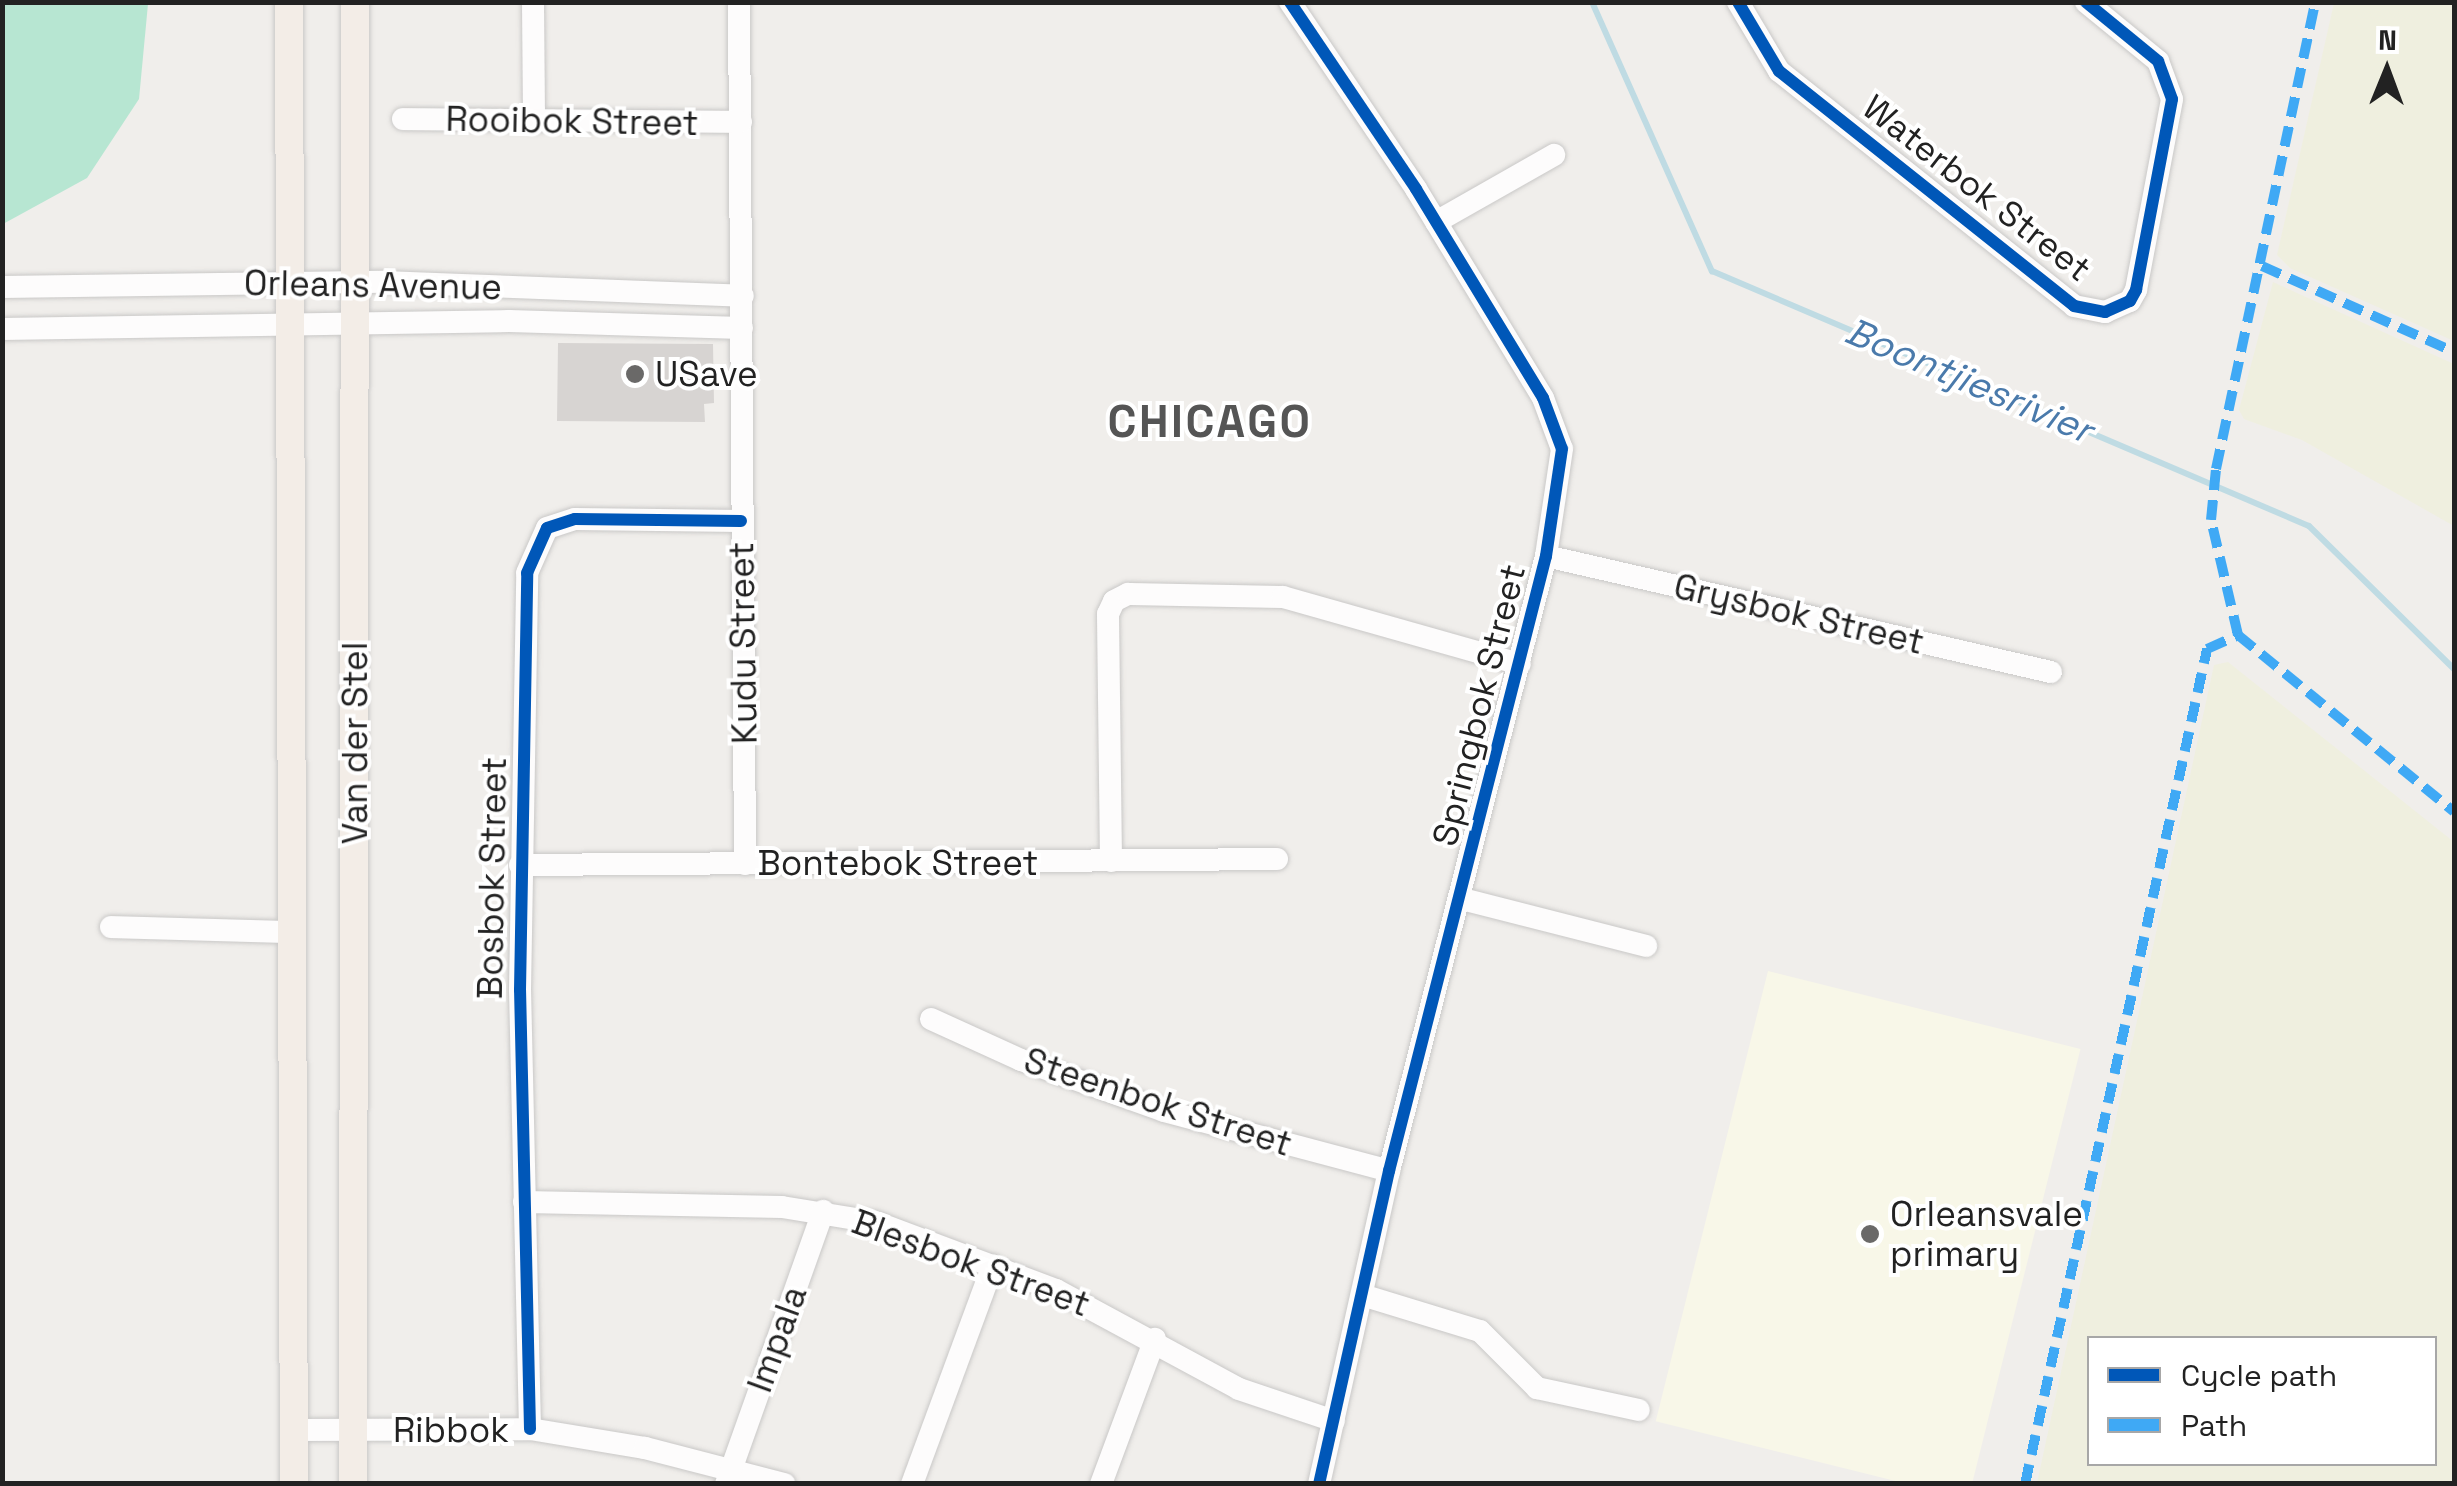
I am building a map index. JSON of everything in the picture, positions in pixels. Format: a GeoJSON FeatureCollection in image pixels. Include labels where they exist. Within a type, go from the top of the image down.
{"type":"FeatureCollection","features":[{"type":"Feature","properties":{"kind":"main road","name":"Van der Stel"},"geometry":{"type":"LineString","coordinates":[[289,2],[294,1484]]}},
{"type":"Feature","properties":{"kind":"main road","name":"Van der Stel"},"geometry":{"type":"LineString","coordinates":[[354,1484],[355,2]]}},
{"type":"Feature","properties":{"kind":"street"},"geometry":{"type":"LineString","coordinates":[[533,2],[534,122]]}},
{"type":"Feature","properties":{"kind":"street","name":"Kudu Street"},"geometry":{"type":"LineString","coordinates":[[740,2],[745,864]]}},
{"type":"Feature","properties":{"kind":"street","name":"Springbok Street"},"geometry":{"type":"LineString","coordinates":[[1290,2],[1436,222],[1556,424],[1562,478],[1462,899],[1389,1171],[1319,1484]]}},
{"type":"Feature","properties":{"kind":"street","name":"Waterbok Street"},"geometry":{"type":"LineString","coordinates":[[1738,2],[1779,71],[2074,306],[2105,312],[2130,300],[2136,290],[2172,99],[2158,61],[2086,2]]}},
{"type":"Feature","properties":{"kind":"street","name":"Rooibok Street"},"geometry":{"type":"LineString","coordinates":[[403,119],[741,122]]}},
{"type":"Feature","properties":{"kind":"street"},"geometry":{"type":"LineString","coordinates":[[1436,222],[1554,155]]}},
{"type":"Feature","properties":{"kind":"street","name":"Orleans Avenue"},"geometry":{"type":"LineString","coordinates":[[2,286],[354,283],[743,296]]}},
{"type":"Feature","properties":{"kind":"street","name":"Orleans Avenue"},"geometry":{"type":"LineString","coordinates":[[2,329],[291,322],[742,328]]}},
{"type":"Feature","properties":{"kind":"street","name":"Bosbok Street"},"geometry":{"type":"LineString","coordinates":[[530,1429],[520,865],[534,548],[547,528],[575,519],[742,521]]}},
{"type":"Feature","properties":{"kind":"street","name":"Grysbok Street"},"geometry":{"type":"LineString","coordinates":[[1546,556],[2052,672]]}},
{"type":"Feature","properties":{"kind":"street"},"geometry":{"type":"LineString","coordinates":[[1111,861],[1108,614],[1114,601],[1128,594],[1283,598],[1520,664]]}},
{"type":"Feature","properties":{"kind":"street","name":"Bontebok Street"},"geometry":{"type":"LineString","coordinates":[[520,865],[1277,859]]}},
{"type":"Feature","properties":{"kind":"street"},"geometry":{"type":"LineString","coordinates":[[1462,899],[1646,946]]}},
{"type":"Feature","properties":{"kind":"street"},"geometry":{"type":"LineString","coordinates":[[111,927],[293,932]]}},
{"type":"Feature","properties":{"kind":"street","name":"Steenbok Street"},"geometry":{"type":"LineString","coordinates":[[931,1019],[1021,1060],[1164,1111],[1389,1171]]}},
{"type":"Feature","properties":{"kind":"street","name":"Blesbok Street"},"geometry":{"type":"LineString","coordinates":[[524,1202],[823,1211],[875,1222],[993,1266],[1155,1339],[1239,1388],[1334,1422]]}},
{"type":"Feature","properties":{"kind":"street","name":"Impala"},"geometry":{"type":"LineString","coordinates":[[728,1476],[823,1211]]}},
{"type":"Feature","properties":{"kind":"street"},"geometry":{"type":"LineString","coordinates":[[912,1484],[993,1266]]}},
{"type":"Feature","properties":{"kind":"street"},"geometry":{"type":"LineString","coordinates":[[1362,1294],[1480,1330],[1536,1388],[1639,1410]]}},
{"type":"Feature","properties":{"kind":"street"},"geometry":{"type":"LineString","coordinates":[[1101,1484],[1155,1339]]}},
{"type":"Feature","properties":{"kind":"street","name":"Ribbok"},"geometry":{"type":"LineString","coordinates":[[292,1430],[530,1429],[728,1476],[784,1484]]}},
{"type":"Feature","properties":{"kind":"shaded area","name":"Orleansvale primary"},"geometry":{"type":"Polygon","coordinates":[[[1768,971],[2080,1049],[1972,1484],[1908,1484],[1656,1421],[1768,971]]]}},
{"type":"Feature","properties":{"kind":"green space"},"geometry":{"type":"Polygon","coordinates":[[[2,3],[148,4],[139,99],[87,178],[3,224],[2,3]]]}},
{"type":"Feature","properties":{"kind":"green space"},"geometry":{"type":"Polygon","coordinates":[[[2334,3],[2454,3],[2454,341],[2290,268],[2277,255],[2334,3]]]}},
{"type":"Feature","properties":{"kind":"green space"},"geometry":{"type":"Polygon","coordinates":[[[2273,282],[2454,364],[2454,526],[2302,440],[2244,419],[2239,410],[2273,282]]]}},
{"type":"Feature","properties":{"kind":"green space"},"geometry":{"type":"Polygon","coordinates":[[[2228,662],[2454,842],[2454,1483],[2037,1483],[2214,665],[2228,662]]]}},
{"type":"Feature","properties":{"kind":"building","name":"USave"},"geometry":{"type":"Polygon","coordinates":[[[558,343],[713,344],[714,403],[704,404],[705,422],[557,421],[558,343]]]}},
{"type":"Feature","properties":{"kind":"waterway","name":"Boontjiesrivier"},"geometry":{"type":"LineString","coordinates":[[1592,2],[1712,271],[2309,526],[2454,669]]}},
{"type":"Feature","properties":{"kind":"marked path"},"geometry":{"type":"LineString","coordinates":[[2238,635],[2211,520],[2216,469],[2315,2]]}},
{"type":"Feature","properties":{"kind":"marked path"},"geometry":{"type":"LineString","coordinates":[[2262,266],[2454,352]]}},
{"type":"Feature","properties":{"kind":"marked path"},"geometry":{"type":"LineString","coordinates":[[2025,1484],[2207,649],[2238,635],[2454,812]]}},
{"type":"Feature","properties":{"kind":"cycle path"},"geometry":{"type":"LineString","coordinates":[[1290,2],[1416,189],[1543,398],[1562,449],[1546,556],[1389,1171],[1319,1484]]}},
{"type":"Feature","properties":{"kind":"cycle path"},"geometry":{"type":"LineString","coordinates":[[1738,2],[1779,71],[2074,306],[2105,312],[2130,301],[2136,290],[2172,99],[2158,61],[2086,2]]}},
{"type":"Feature","properties":{"kind":"cycle path"},"geometry":{"type":"LineString","coordinates":[[530,1429],[520,990],[527,573],[547,528],[575,519],[741,521]]}},
{"type":"Feature","properties":{"kind":"place","name":"USave"},"geometry":{"type":"Point","coordinates":[635,374]}},
{"type":"Feature","properties":{"kind":"place","name":"Orleansvale primary"},"geometry":{"type":"Point","coordinates":[1870,1234]}},
{"type":"Feature","properties":{"kind":"district","name":"CHICAGO"},"geometry":{"type":"Point","coordinates":[1210,422]}}]}
